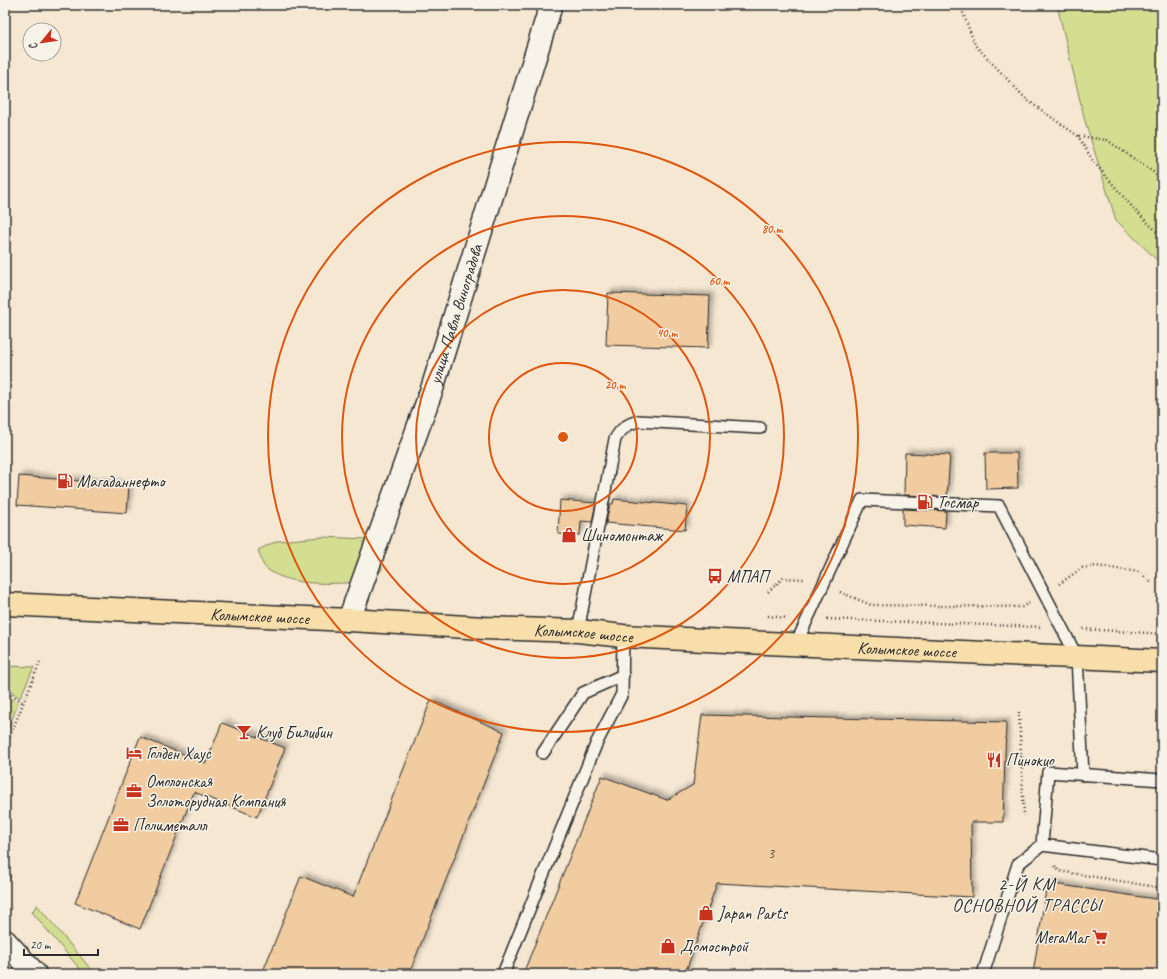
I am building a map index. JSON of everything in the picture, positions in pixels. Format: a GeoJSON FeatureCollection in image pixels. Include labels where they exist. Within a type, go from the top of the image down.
{"type":"FeatureCollection","features":[{"type":"Feature","properties":{"kind":"main road","name":"Колымское шоссе"},"geometry":{"type":"LineString","coordinates":[[5,604],[349,620],[484,628],[578,631],[623,636],[1162,661]]}},
{"type":"Feature","properties":{"kind":"street","name":"улица Павла Виноградова"},"geometry":{"type":"LineString","coordinates":[[349,620],[433,386],[551,5]]}},
{"type":"Feature","properties":{"kind":"street"},"geometry":{"type":"LineString","coordinates":[[5,941],[34,974]]}},
{"type":"Feature","properties":{"kind":"lane"},"geometry":{"type":"LineString","coordinates":[[578,631],[615,439],[621,429],[638,421],[760,428]]}},
{"type":"Feature","properties":{"kind":"lane"},"geometry":{"type":"LineString","coordinates":[[796,644],[862,500],[999,506],[1077,656],[1083,775]]}},
{"type":"Feature","properties":{"kind":"lane"},"geometry":{"type":"LineString","coordinates":[[503,974],[597,742],[622,694],[623,636]]}},
{"type":"Feature","properties":{"kind":"lane"},"geometry":{"type":"LineString","coordinates":[[543,753],[583,692],[623,675]]}},
{"type":"Feature","properties":{"kind":"lane"},"geometry":{"type":"LineString","coordinates":[[1042,845],[1048,772],[1162,780]]}},
{"type":"Feature","properties":{"kind":"lane"},"geometry":{"type":"LineString","coordinates":[[983,974],[1018,864],[1042,845],[1162,860]]}},
{"type":"Feature","properties":{"kind":"path"},"geometry":{"type":"LineString","coordinates":[[960,5],[975,45],[1027,100],[1078,136],[1093,160],[1133,208],[1162,236]]}},
{"type":"Feature","properties":{"kind":"path"},"geometry":{"type":"LineString","coordinates":[[1078,136],[1107,140],[1153,172],[1162,181]]}},
{"type":"Feature","properties":{"kind":"path"},"geometry":{"type":"LineString","coordinates":[[768,592],[782,578],[804,579],[823,585],[871,605],[1022,607],[1045,594],[1082,568],[1096,566],[1138,572],[1153,584]]}},
{"type":"Feature","properties":{"kind":"path"},"geometry":{"type":"LineString","coordinates":[[768,616],[808,619],[1062,628],[1162,634]]}},
{"type":"Feature","properties":{"kind":"path"},"geometry":{"type":"LineString","coordinates":[[5,748],[40,662]]}},
{"type":"Feature","properties":{"kind":"path"},"geometry":{"type":"LineString","coordinates":[[5,690],[23,703]]}},
{"type":"Feature","properties":{"kind":"path"},"geometry":{"type":"LineString","coordinates":[[5,870],[11,878],[6,882]]}},
{"type":"Feature","properties":{"kind":"green space"},"geometry":{"type":"Polygon","coordinates":[[[1057,5],[1162,5],[1162,265],[1116,220],[1085,121],[1057,5]]]}},
{"type":"Feature","properties":{"kind":"green space"},"geometry":{"type":"Polygon","coordinates":[[[322,537],[367,539],[379,548],[382,569],[374,581],[318,583],[290,580],[265,568],[262,563],[258,550],[277,541],[322,537]]]}},
{"type":"Feature","properties":{"kind":"green space"},"geometry":{"type":"Polygon","coordinates":[[[5,666],[34,667],[20,698],[13,692],[8,684],[5,666]]]}},
{"type":"Feature","properties":{"kind":"green space"},"geometry":{"type":"Polygon","coordinates":[[[5,698],[10,698],[18,703],[7,733],[5,731],[5,698]]]}},
{"type":"Feature","properties":{"kind":"green space"},"geometry":{"type":"Polygon","coordinates":[[[37,905],[95,974],[84,974],[32,912],[37,905]]]}},
{"type":"Feature","properties":{"kind":"building"},"geometry":{"type":"Polygon","coordinates":[[[608,293],[710,296],[708,348],[606,345],[608,293]]]}},
{"type":"Feature","properties":{"kind":"building"},"geometry":{"type":"Polygon","coordinates":[[[905,453],[950,455],[947,497],[904,495],[905,453]]]}},
{"type":"Feature","properties":{"kind":"building"},"geometry":{"type":"Polygon","coordinates":[[[985,453],[1017,453],[1018,488],[986,489],[985,453]]]}},
{"type":"Feature","properties":{"kind":"building"},"geometry":{"type":"Polygon","coordinates":[[[19,476],[129,485],[127,513],[17,505],[19,476]]]}},
{"type":"Feature","properties":{"kind":"building"},"geometry":{"type":"Polygon","coordinates":[[[614,499],[687,506],[685,530],[606,523],[610,504],[613,504],[614,499]]]}},
{"type":"Feature","properties":{"kind":"building"},"geometry":{"type":"Polygon","coordinates":[[[560,500],[596,503],[592,522],[581,521],[580,535],[558,534],[560,500]]]}},
{"type":"Feature","properties":{"kind":"building"},"geometry":{"type":"Polygon","coordinates":[[[903,509],[946,511],[945,528],[903,525],[903,509]]]}},
{"type":"Feature","properties":{"kind":"building"},"geometry":{"type":"Polygon","coordinates":[[[431,700],[504,732],[409,974],[262,974],[301,876],[353,897],[431,700]]]}},
{"type":"Feature","properties":{"kind":"building"},"geometry":{"type":"Polygon","coordinates":[[[702,715],[1006,722],[1003,822],[971,822],[972,897],[717,883],[685,974],[523,974],[602,776],[667,800],[693,785],[702,715]]]}},
{"type":"Feature","properties":{"kind":"building"},"geometry":{"type":"Polygon","coordinates":[[[222,723],[285,748],[257,817],[194,792],[140,929],[75,903],[140,737],[206,763],[222,723]]]}},
{"type":"Feature","properties":{"kind":"building","name":"МегаМаг"},"geometry":{"type":"Polygon","coordinates":[[[1047,883],[1162,900],[1162,974],[1033,974],[1047,883]]]}},
{"type":"Feature","properties":{"kind":"place","name":"Магаданнефто"},"geometry":{"type":"Point","coordinates":[65,481]}},
{"type":"Feature","properties":{"kind":"place","name":"Тосмар"},"geometry":{"type":"Point","coordinates":[925,502]}},
{"type":"Feature","properties":{"kind":"place","name":"Шиномонтаж"},"geometry":{"type":"Point","coordinates":[569,535]}},
{"type":"Feature","properties":{"kind":"place","name":"МПАП"},"geometry":{"type":"Point","coordinates":[715,576]}},
{"type":"Feature","properties":{"kind":"place","name":"Клуб Билибин"},"geometry":{"type":"Point","coordinates":[244,732]}},
{"type":"Feature","properties":{"kind":"place","name":"Голден Хаус"},"geometry":{"type":"Point","coordinates":[134,753]}},
{"type":"Feature","properties":{"kind":"place","name":"Пинокио"},"geometry":{"type":"Point","coordinates":[994,760]}},
{"type":"Feature","properties":{"kind":"place","name":"Омолонская Золоторудная Компания"},"geometry":{"type":"Point","coordinates":[134,791]}},
{"type":"Feature","properties":{"kind":"place","name":"Полиметалл"},"geometry":{"type":"Point","coordinates":[121,825]}},
{"type":"Feature","properties":{"kind":"place","name":"Japan Parts"},"geometry":{"type":"Point","coordinates":[706,913]}},
{"type":"Feature","properties":{"kind":"place","name":"МегаМаг"},"geometry":{"type":"Point","coordinates":[1100,937]}},
{"type":"Feature","properties":{"kind":"place","name":"Домострой"},"geometry":{"type":"Point","coordinates":[668,946]}},
{"type":"Feature","properties":{"kind":"district","name":"2-Й КМ ОСНОВНОЙ ТРАССЫ"},"geometry":{"type":"Point","coordinates":[1027,894]}}]}
